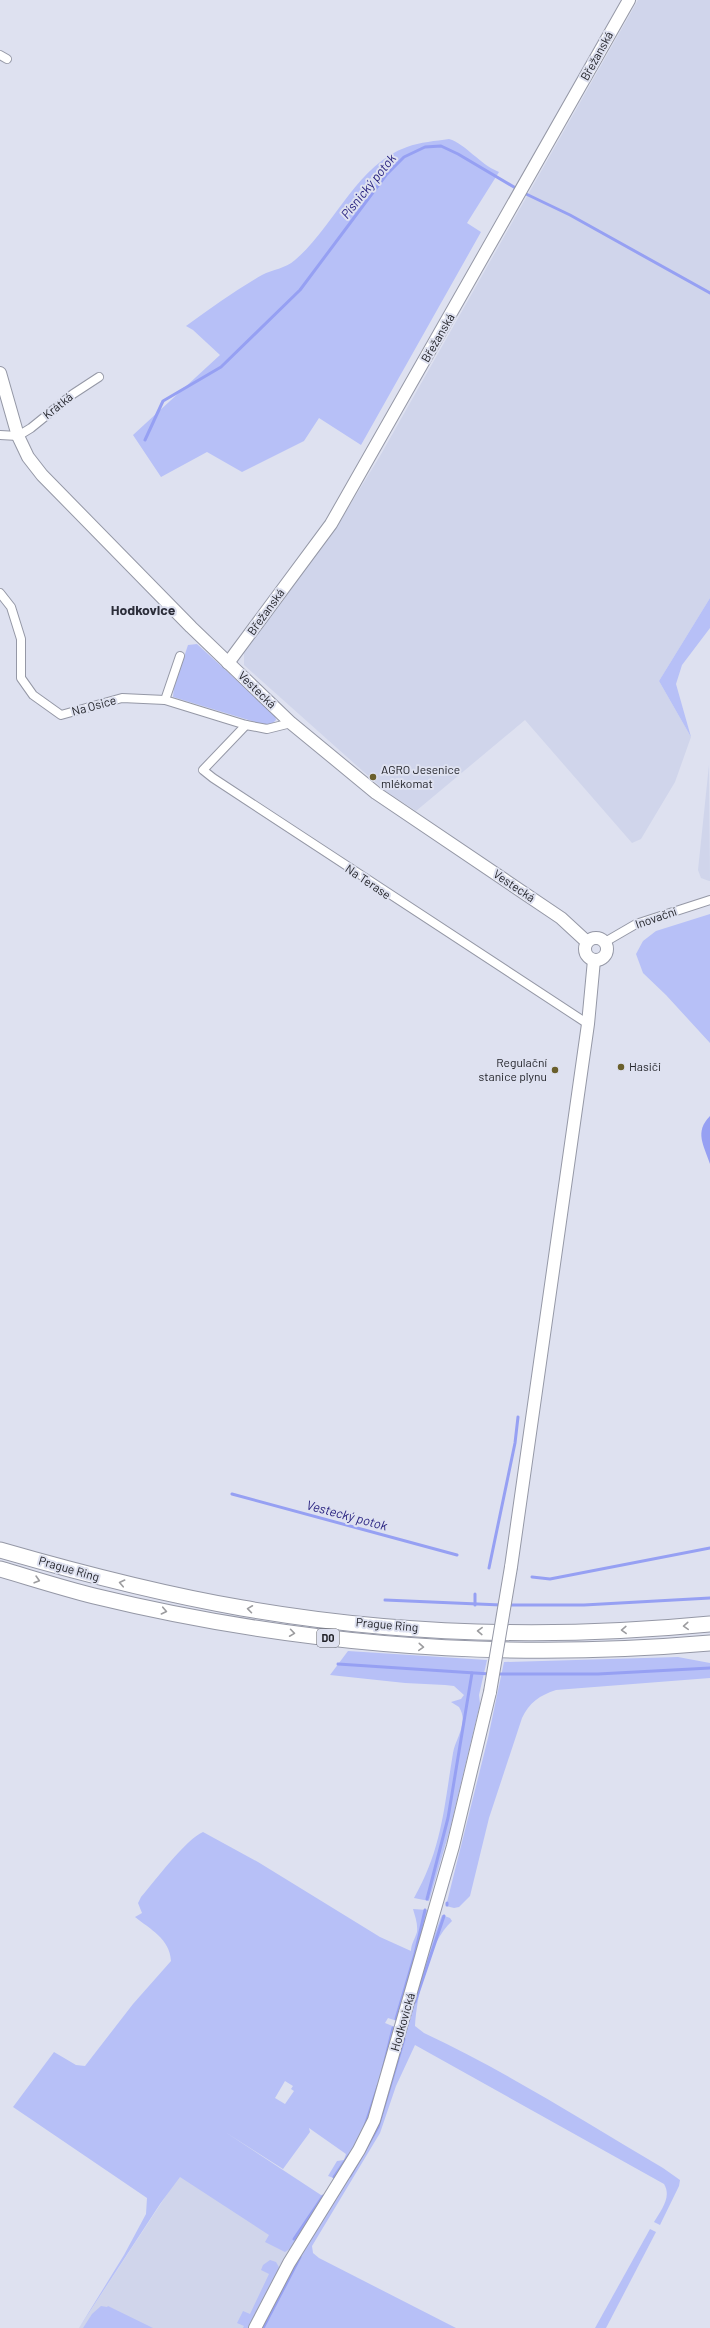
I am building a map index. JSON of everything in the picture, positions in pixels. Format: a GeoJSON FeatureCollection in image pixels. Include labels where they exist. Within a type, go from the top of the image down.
{"type":"FeatureCollection","features":[{"type":"Feature","properties":{"kind":"highway","name":"Prague Ring"},"geometry":{"type":"LineString","coordinates":[[0,1550],[98,1578],[242,1608],[384,1626],[468,1631],[550,1632],[626,1630],[710,1624]]}},
{"type":"Feature","properties":{"kind":"highway","name":"Prague Ring"},"geometry":{"type":"LineString","coordinates":[[0,1569],[93,1596],[240,1626],[387,1644],[487,1650],[546,1651],[638,1648],[710,1642]]}},
{"type":"Feature","properties":{"kind":"street","name":"Břežanská"},"geometry":{"type":"LineString","coordinates":[[228,663],[331,524],[525,186],[629,0]]}},
{"type":"Feature","properties":{"kind":"street","name":"Vestecká"},"geometry":{"type":"LineString","coordinates":[[0,373],[18,436],[28,457],[42,475],[228,663],[291,723],[376,793],[561,918],[587,942]]}},
{"type":"Feature","properties":{"kind":"street","name":"Krátká"},"geometry":{"type":"LineString","coordinates":[[18,436],[31,428],[73,394],[99,377]]}},
{"type":"Feature","properties":{"kind":"street"},"geometry":{"type":"LineString","coordinates":[[0,435],[18,436]]}},
{"type":"Feature","properties":{"kind":"street","name":"Na Osice"},"geometry":{"type":"LineString","coordinates":[[0,593],[11,607],[21,638],[21,678],[33,695],[49,708],[61,715],[122,698],[165,700],[267,730],[291,723]]}},
{"type":"Feature","properties":{"kind":"street"},"geometry":{"type":"LineString","coordinates":[[165,700],[180,656]]}},
{"type":"Feature","properties":{"kind":"street","name":"Na Terase"},"geometry":{"type":"LineString","coordinates":[[246,725],[203,770],[219,783],[426,920],[588,1024]]}},
{"type":"Feature","properties":{"kind":"street","name":"Inovační"},"geometry":{"type":"LineString","coordinates":[[605,942],[636,924],[710,900]]}},
{"type":"Feature","properties":{"kind":"street"},"geometry":{"type":"LineString","coordinates":[[596,937],[605,942],[608,948],[606,955],[601,959],[594,960],[585,953],[587,942],[596,937]]}},
{"type":"Feature","properties":{"kind":"street"},"geometry":{"type":"LineString","coordinates":[[588,1024],[594,960]]}},
{"type":"Feature","properties":{"kind":"street","name":"Hodkovická"},"geometry":{"type":"LineString","coordinates":[[255,2328],[289,2262],[359,2150],[374,2120],[453,1846],[490,1692],[511,1567],[588,1024]]}},
{"type":"Feature","properties":{"kind":"shaded area"},"geometry":{"type":"Polygon","coordinates":[[[638,0],[710,0],[710,598],[659,681],[691,737],[675,782],[641,839],[632,843],[525,720],[416,811],[384,790],[244,665],[244,650],[337,526],[380,456],[638,0]]]}},
{"type":"Feature","properties":{"kind":"shaded area"},"geometry":{"type":"Polygon","coordinates":[[[449,139],[461,145],[485,164],[499,172],[467,223],[481,232],[361,445],[319,418],[304,441],[242,472],[207,452],[161,477],[133,435],[220,355],[193,330],[186,326],[252,281],[295,260],[322,231],[360,182],[374,167],[389,155],[412,145],[449,139]]]}},
{"type":"Feature","properties":{"kind":"shaded area"},"geometry":{"type":"Polygon","coordinates":[[[710,598],[710,628],[682,665],[676,684],[691,737],[659,681],[710,598]]]}},
{"type":"Feature","properties":{"kind":"shaded area"},"geometry":{"type":"Polygon","coordinates":[[[197,644],[275,715],[276,720],[272,724],[265,725],[173,697],[174,687],[188,645],[197,644]]]}},
{"type":"Feature","properties":{"kind":"shaded area"},"geometry":{"type":"Polygon","coordinates":[[[709,765],[710,881],[701,878],[698,870],[709,765]]]}},
{"type":"Feature","properties":{"kind":"shaded area"},"geometry":{"type":"Polygon","coordinates":[[[710,914],[710,1043],[666,995],[643,973],[636,954],[643,941],[656,931],[710,914]]]}},
{"type":"Feature","properties":{"kind":"shaded area"},"geometry":{"type":"Polygon","coordinates":[[[710,1116],[710,1164],[703,1145],[701,1133],[705,1122],[710,1116]]]}},
{"type":"Feature","properties":{"kind":"shaded area"},"geometry":{"type":"Polygon","coordinates":[[[348,1651],[487,1660],[479,1695],[480,1704],[450,1829],[429,1901],[414,1898],[431,1862],[436,1845],[441,1827],[453,1753],[461,1730],[463,1719],[462,1713],[459,1707],[451,1702],[461,1699],[464,1695],[454,1686],[405,1683],[330,1675],[348,1651]]]}},
{"type":"Feature","properties":{"kind":"shaded area"},"geometry":{"type":"Polygon","coordinates":[[[678,1657],[710,1663],[710,1678],[556,1690],[540,1697],[528,1708],[522,1718],[489,1818],[470,1896],[459,1907],[454,1908],[446,1906],[488,1738],[504,1662],[678,1657]]]}},
{"type":"Feature","properties":{"kind":"shaded area"},"geometry":{"type":"Polygon","coordinates":[[[203,1832],[258,1862],[380,1937],[411,1951],[417,1932],[413,1909],[427,1910],[427,1914],[397,2021],[388,2018],[385,2023],[395,2027],[368,2123],[337,2179],[328,2176],[337,2161],[344,2160],[346,2154],[309,2128],[310,2132],[283,2169],[225,2132],[324,2197],[294,2246],[285,2252],[265,2242],[269,2235],[180,2177],[160,2204],[79,2328],[124,2255],[146,2214],[147,2198],[13,2107],[54,2052],[76,2065],[85,2066],[133,2004],[171,1961],[170,1953],[163,1941],[153,1930],[135,1917],[142,1913],[138,1903],[141,1897],[179,1852],[196,1836],[203,1832]],[[285,2081],[275,2098],[285,2104],[294,2091],[291,2089],[293,2086],[285,2081]]]}},
{"type":"Feature","properties":{"kind":"shaded area"},"geometry":{"type":"Polygon","coordinates":[[[442,1915],[450,1918],[452,1921],[436,1942],[425,1970],[418,2000],[415,2026],[424,2033],[515,2080],[663,2168],[680,2180],[679,2186],[660,2225],[654,2222],[665,2203],[667,2194],[664,2184],[415,2045],[396,2086],[380,2133],[312,2246],[313,2253],[319,2258],[456,2328],[261,2328],[296,2259],[365,2149],[429,1949],[442,1915]]]}},
{"type":"Feature","properties":{"kind":"shaded area"},"geometry":{"type":"Polygon","coordinates":[[[181,2173],[294,2246],[251,2328],[79,2328],[181,2173]]]}},
{"type":"Feature","properties":{"kind":"shaded area"},"geometry":{"type":"Polygon","coordinates":[[[650,2229],[656,2232],[606,2328],[595,2328],[650,2229]]]}},
{"type":"Feature","properties":{"kind":"shaded area"},"geometry":{"type":"Polygon","coordinates":[[[270,2260],[276,2262],[280,2269],[251,2328],[243,2328],[244,2326],[237,2323],[243,2311],[250,2314],[269,2274],[261,2270],[263,2265],[270,2260]]]}},
{"type":"Feature","properties":{"kind":"shaded area"},"geometry":{"type":"Polygon","coordinates":[[[101,2306],[108,2306],[153,2328],[83,2328],[92,2314],[101,2306]]]}},
{"type":"Feature","properties":{"kind":"waterway","name":"Písnický potok"},"geometry":{"type":"LineString","coordinates":[[145,440],[163,401],[221,367],[300,290],[386,175],[404,157],[425,147],[441,146],[458,154],[519,190]]}},
{"type":"Feature","properties":{"kind":"waterway","name":"Písnický potok"},"geometry":{"type":"LineString","coordinates":[[524,193],[570,215],[710,293]]}},
{"type":"Feature","properties":{"kind":"waterway"},"geometry":{"type":"LineString","coordinates":[[489,1568],[515,1443],[518,1417]]}},
{"type":"Feature","properties":{"kind":"waterway","name":"Vestecký potok"},"geometry":{"type":"LineString","coordinates":[[232,1494],[457,1555]]}},
{"type":"Feature","properties":{"kind":"waterway","name":"Vestecký potok"},"geometry":{"type":"LineString","coordinates":[[532,1577],[550,1579],[710,1548]]}},
{"type":"Feature","properties":{"kind":"waterway"},"geometry":{"type":"LineString","coordinates":[[475,1594],[475,1605]]}},
{"type":"Feature","properties":{"kind":"waterway"},"geometry":{"type":"LineString","coordinates":[[507,1605],[584,1605],[710,1598]]}},
{"type":"Feature","properties":{"kind":"waterway"},"geometry":{"type":"LineString","coordinates":[[385,1600],[501,1605]]}},
{"type":"Feature","properties":{"kind":"waterway"},"geometry":{"type":"LineString","coordinates":[[338,1664],[490,1674]]}},
{"type":"Feature","properties":{"kind":"waterway"},"geometry":{"type":"LineString","coordinates":[[496,1674],[598,1674],[710,1668]]}},
{"type":"Feature","properties":{"kind":"waterway"},"geometry":{"type":"LineString","coordinates":[[427,1899],[448,1818],[472,1673]]}},
{"type":"Feature","properties":{"kind":"waterway"},"geometry":{"type":"LineString","coordinates":[[396,2019],[415,1954],[425,1910]]}},
{"type":"Feature","properties":{"kind":"waterway"},"geometry":{"type":"LineString","coordinates":[[415,2002],[444,1916]]}},
{"type":"Feature","properties":{"kind":"waterway"},"geometry":{"type":"LineString","coordinates":[[383,2069],[393,2028]]}},
{"type":"Feature","properties":{"kind":"waterway"},"geometry":{"type":"LineString","coordinates":[[350,2176],[378,2127],[404,2039]]}},
{"type":"Feature","properties":{"kind":"waterway"},"geometry":{"type":"LineString","coordinates":[[365,2126],[378,2086]]}},
{"type":"Feature","properties":{"kind":"waterway"},"geometry":{"type":"LineString","coordinates":[[334,2177],[349,2155]]}},
{"type":"Feature","properties":{"kind":"waterway"},"geometry":{"type":"LineString","coordinates":[[294,2239],[323,2196]]}},
{"type":"Feature","properties":{"kind":"waterway"},"geometry":{"type":"LineString","coordinates":[[263,2328],[300,2257]]}},
{"type":"Feature","properties":{"kind":"place","name":"AGRO Jesenice mlékomat"},"geometry":{"type":"Point","coordinates":[373,777]}},
{"type":"Feature","properties":{"kind":"place","name":"Hasiči"},"geometry":{"type":"Point","coordinates":[621,1067]}},
{"type":"Feature","properties":{"kind":"place","name":"Regulační stanice plynu"},"geometry":{"type":"Point","coordinates":[555,1070]}},
{"type":"Feature","properties":{"kind":"district","name":"Hodkovice"},"geometry":{"type":"Point","coordinates":[143,610]}}]}
